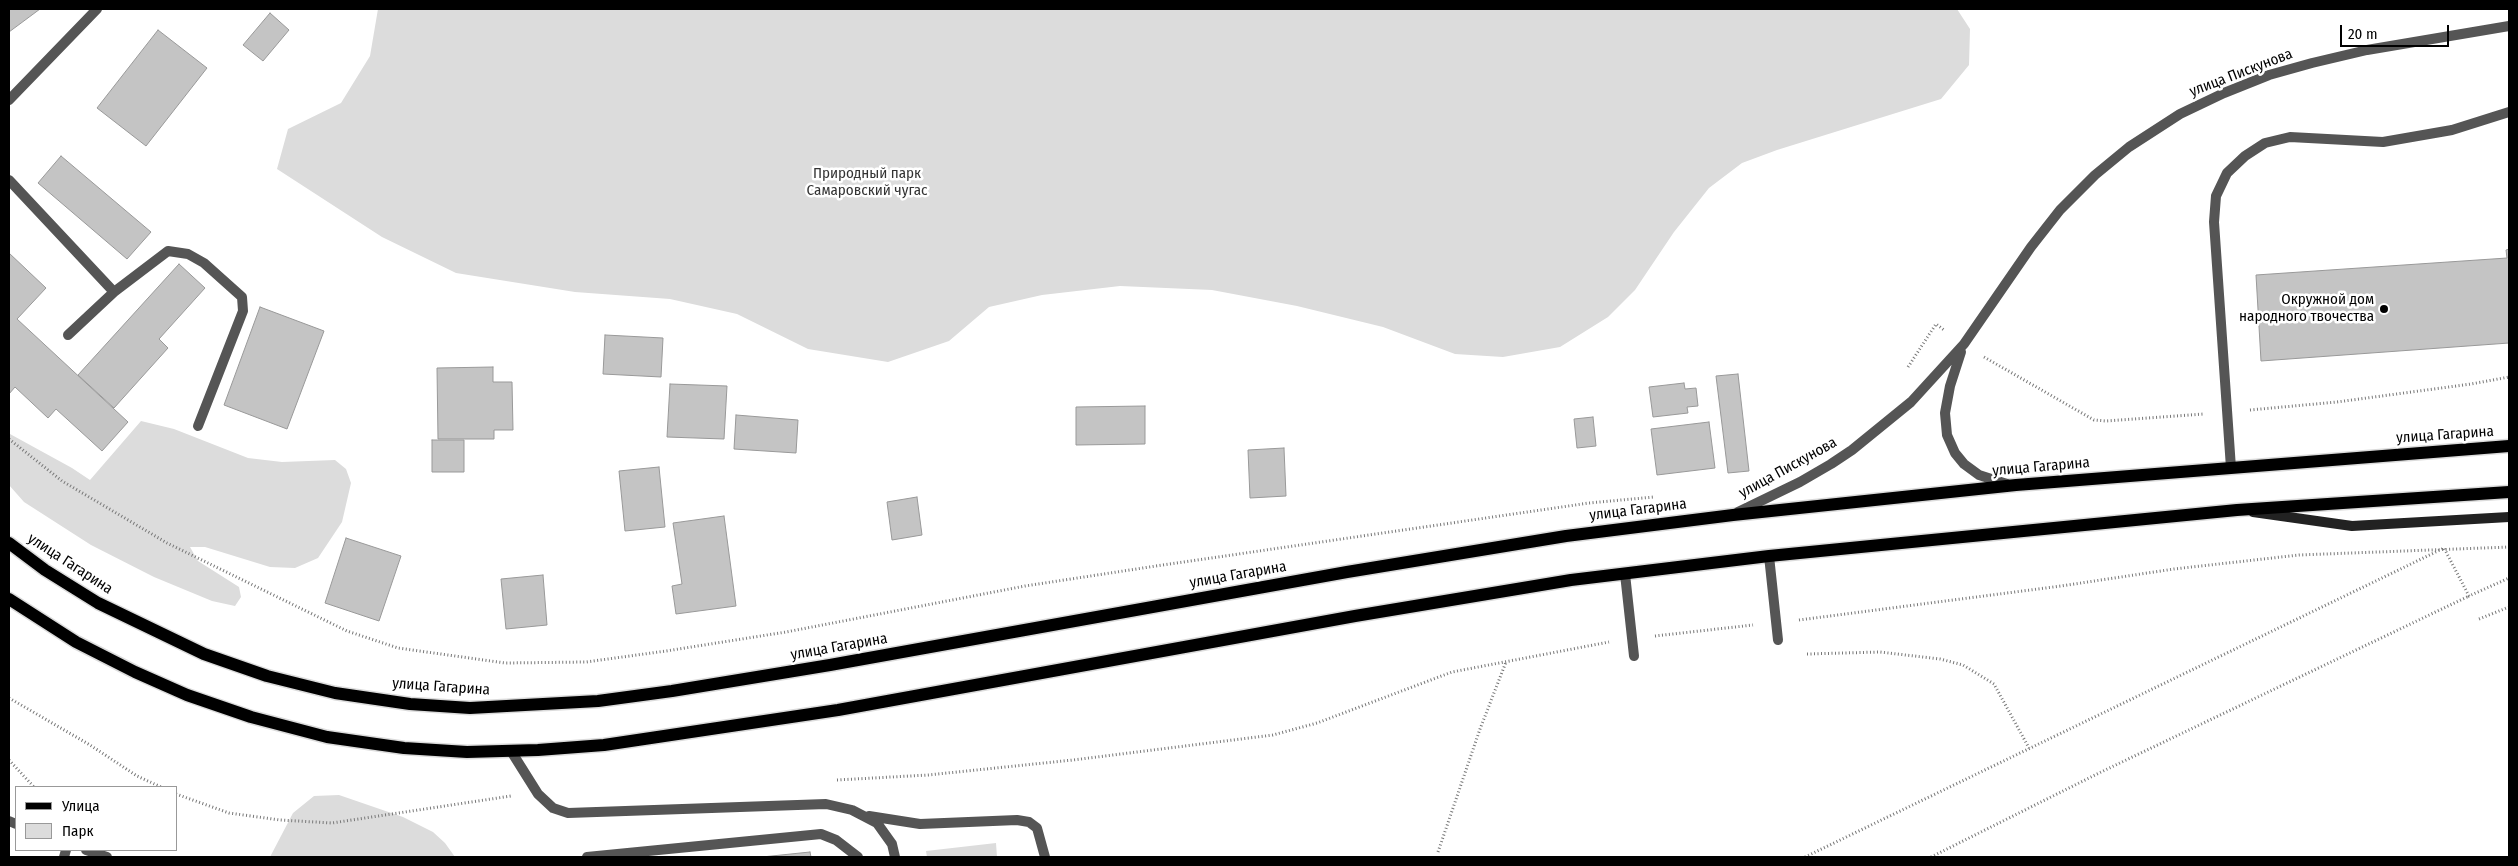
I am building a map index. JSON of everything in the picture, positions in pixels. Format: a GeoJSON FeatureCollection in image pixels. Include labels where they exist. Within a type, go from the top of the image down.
{"type":"FeatureCollection","features":[{"type":"Feature","properties":{"kind":"main road","name":"улица Гагарина"},"geometry":{"type":"LineString","coordinates":[[9,543],[45,570],[98,603],[204,654],[267,676],[335,693],[410,704],[470,708],[598,701],[672,691],[840,664],[1347,572],[1566,536],[1733,515],[2016,485],[2509,446]]}},
{"type":"Feature","properties":{"kind":"main road"},"geometry":{"type":"LineString","coordinates":[[9,599],[76,642],[135,672],[187,695],[251,717],[327,737],[404,748],[467,752],[511,751],[604,745],[828,711],[1355,616],[1572,580],[1769,556],[2237,510],[2509,492]]}},
{"type":"Feature","properties":{"kind":"main road"},"geometry":{"type":"LineString","coordinates":[[2237,510],[2352,526],[2509,517]]}},
{"type":"Feature","properties":{"kind":"street"},"geometry":{"type":"LineString","coordinates":[[9,100],[97,9]]}},
{"type":"Feature","properties":{"kind":"street","name":"улица Пискунова"},"geometry":{"type":"LineString","coordinates":[[1733,515],[1800,482],[1852,450],[1911,402],[1964,344],[2031,246],[2060,210],[2095,175],[2129,147],[2180,114],[2224,93],[2269,75],[2312,63],[2367,50],[2509,26]]}},
{"type":"Feature","properties":{"kind":"street"},"geometry":{"type":"LineString","coordinates":[[2231,468],[2214,222],[2216,196],[2227,173],[2245,156],[2265,143],[2290,138],[2383,142],[2452,130],[2509,112]]}},
{"type":"Feature","properties":{"kind":"street"},"geometry":{"type":"LineString","coordinates":[[9,180],[114,292]]}},
{"type":"Feature","properties":{"kind":"street"},"geometry":{"type":"LineString","coordinates":[[68,335],[114,292],[168,252],[188,254],[204,263],[242,298],[243,311],[198,426]]}},
{"type":"Feature","properties":{"kind":"street","name":"улица Пискунова"},"geometry":{"type":"LineString","coordinates":[[1964,344],[1950,386],[1946,413],[1947,435],[1955,453],[1964,464],[1987,478],[2016,485]]}},
{"type":"Feature","properties":{"kind":"street"},"geometry":{"type":"LineString","coordinates":[[1769,556],[1778,640]]}},
{"type":"Feature","properties":{"kind":"street"},"geometry":{"type":"LineString","coordinates":[[1625,574],[1634,656]]}},
{"type":"Feature","properties":{"kind":"street"},"geometry":{"type":"LineString","coordinates":[[511,751],[538,794],[553,808],[568,813],[811,804],[839,806],[865,815],[920,824],[1017,820],[1029,822],[1037,828],[1045,857]]}},
{"type":"Feature","properties":{"kind":"street"},"geometry":{"type":"LineString","coordinates":[[865,815],[885,832],[892,844],[895,857]]}},
{"type":"Feature","properties":{"kind":"street"},"geometry":{"type":"LineString","coordinates":[[587,857],[821,834],[836,840],[858,857]]}},
{"type":"Feature","properties":{"kind":"street"},"geometry":{"type":"LineString","coordinates":[[89,851],[107,857]]}},
{"type":"Feature","properties":{"kind":"path"},"geometry":{"type":"LineString","coordinates":[[1903,374],[1936,324]]}},
{"type":"Feature","properties":{"kind":"path"},"geometry":{"type":"LineString","coordinates":[[9,439],[62,481],[167,543],[347,631],[398,648],[505,663],[586,662],[666,651],[786,632],[1025,586],[1589,503],[1656,497]]}},
{"type":"Feature","properties":{"kind":"path"},"geometry":{"type":"LineString","coordinates":[[928,775],[1073,760],[1273,735],[1316,723],[1452,672],[1632,638],[1776,622],[2299,555],[2509,547]]}},
{"type":"Feature","properties":{"kind":"path"},"geometry":{"type":"LineString","coordinates":[[2444,548],[2469,596]]}},
{"type":"Feature","properties":{"kind":"path"},"geometry":{"type":"LineString","coordinates":[[1805,857],[2444,548]]}},
{"type":"Feature","properties":{"kind":"path"},"geometry":{"type":"LineString","coordinates":[[1931,857],[2099,774],[2509,578]]}},
{"type":"Feature","properties":{"kind":"path"},"geometry":{"type":"LineString","coordinates":[[2479,618],[2509,607]]}},
{"type":"Feature","properties":{"kind":"path"},"geometry":{"type":"LineString","coordinates":[[1807,654],[1880,652],[1940,659],[1963,665],[1994,684],[2029,748]]}},
{"type":"Feature","properties":{"kind":"path"},"geometry":{"type":"LineString","coordinates":[[1438,852],[1480,729],[1506,661]]}},
{"type":"Feature","properties":{"kind":"path"},"geometry":{"type":"LineString","coordinates":[[9,698],[90,745],[137,776],[159,786]]}},
{"type":"Feature","properties":{"kind":"path"},"geometry":{"type":"LineString","coordinates":[[9,760],[33,786]]}},
{"type":"Feature","properties":{"kind":"green space","name":"Природный парк Самаровский чугас"},"geometry":{"type":"Polygon","coordinates":[[[378,9],[1957,9],[1970,29],[1969,65],[1941,99],[1777,150],[1742,163],[1709,188],[1674,232],[1635,290],[1608,317],[1560,347],[1503,357],[1455,354],[1383,327],[1297,306],[1212,290],[1120,286],[1042,295],[989,307],[949,341],[888,362],[808,349],[737,314],[670,299],[575,292],[456,273],[382,237],[277,169],[288,129],[341,103],[370,56],[378,9]]]}},
{"type":"Feature","properties":{"kind":"green space"},"geometry":{"type":"Polygon","coordinates":[[[141,421],[174,429],[248,458],[282,462],[335,460],[346,469],[351,483],[342,522],[318,558],[295,568],[270,567],[205,547],[190,547],[198,561],[239,587],[241,597],[235,606],[212,601],[154,577],[91,545],[24,502],[9,485],[10,434],[90,480],[141,421]]]}},
{"type":"Feature","properties":{"kind":"green space"},"geometry":{"type":"Polygon","coordinates":[[[339,795],[403,817],[433,832],[445,843],[455,857],[270,857],[293,813],[314,796],[339,795]]]}},
{"type":"Feature","properties":{"kind":"green space"},"geometry":{"type":"Polygon","coordinates":[[[996,843],[997,857],[927,857],[926,851],[996,843]]]}},
{"type":"Feature","properties":{"kind":"building"},"geometry":{"type":"Polygon","coordinates":[[[9,9],[40,9],[9,32],[9,9]]]}},
{"type":"Feature","properties":{"kind":"building"},"geometry":{"type":"Polygon","coordinates":[[[270,13],[289,30],[263,61],[243,45],[270,13]]]}},
{"type":"Feature","properties":{"kind":"building"},"geometry":{"type":"Polygon","coordinates":[[[158,30],[207,68],[146,146],[97,108],[158,30]]]}},
{"type":"Feature","properties":{"kind":"building"},"geometry":{"type":"Polygon","coordinates":[[[61,156],[151,232],[127,259],[38,183],[61,156]]]}},
{"type":"Feature","properties":{"kind":"building","name":"Окружной дом народного твочества"},"geometry":{"type":"Polygon","coordinates":[[[2509,249],[2509,343],[2261,361],[2256,275],[2507,258],[2506,250],[2509,249]]]}},
{"type":"Feature","properties":{"kind":"building"},"geometry":{"type":"Polygon","coordinates":[[[9,253],[46,288],[17,319],[128,422],[102,451],[56,409],[48,418],[15,387],[9,394],[9,253]]]}},
{"type":"Feature","properties":{"kind":"building"},"geometry":{"type":"Polygon","coordinates":[[[179,264],[205,288],[159,339],[168,348],[114,408],[78,375],[179,264]]]}},
{"type":"Feature","properties":{"kind":"building"},"geometry":{"type":"Polygon","coordinates":[[[260,307],[324,331],[287,429],[224,405],[260,307]]]}},
{"type":"Feature","properties":{"kind":"building"},"geometry":{"type":"Polygon","coordinates":[[[605,335],[663,338],[661,377],[603,374],[605,335]]]}},
{"type":"Feature","properties":{"kind":"building"},"geometry":{"type":"Polygon","coordinates":[[[493,367],[493,382],[512,382],[513,430],[494,430],[494,439],[438,439],[437,368],[493,367]]]}},
{"type":"Feature","properties":{"kind":"building"},"geometry":{"type":"Polygon","coordinates":[[[1738,374],[1749,471],[1728,473],[1716,376],[1738,374]]]}},
{"type":"Feature","properties":{"kind":"building"},"geometry":{"type":"Polygon","coordinates":[[[1684,383],[1685,389],[1696,388],[1698,406],[1687,407],[1688,413],[1653,417],[1649,387],[1684,383]]]}},
{"type":"Feature","properties":{"kind":"building"},"geometry":{"type":"Polygon","coordinates":[[[670,384],[727,386],[724,439],[667,437],[670,384]]]}},
{"type":"Feature","properties":{"kind":"building"},"geometry":{"type":"Polygon","coordinates":[[[1145,406],[1145,444],[1076,445],[1076,407],[1145,406]]]}},
{"type":"Feature","properties":{"kind":"building"},"geometry":{"type":"Polygon","coordinates":[[[736,415],[798,420],[796,453],[734,449],[736,415]]]}},
{"type":"Feature","properties":{"kind":"building"},"geometry":{"type":"Polygon","coordinates":[[[1593,417],[1596,446],[1577,448],[1574,419],[1593,417]]]}},
{"type":"Feature","properties":{"kind":"building"},"geometry":{"type":"Polygon","coordinates":[[[1709,422],[1715,468],[1657,475],[1651,429],[1709,422]]]}},
{"type":"Feature","properties":{"kind":"building"},"geometry":{"type":"Polygon","coordinates":[[[432,440],[464,440],[464,472],[432,472],[432,440]]]}},
{"type":"Feature","properties":{"kind":"building"},"geometry":{"type":"Polygon","coordinates":[[[1284,448],[1286,496],[1250,498],[1248,450],[1284,448]]]}},
{"type":"Feature","properties":{"kind":"building"},"geometry":{"type":"Polygon","coordinates":[[[659,467],[665,527],[625,531],[619,471],[659,467]]]}},
{"type":"Feature","properties":{"kind":"building"},"geometry":{"type":"Polygon","coordinates":[[[917,497],[922,535],[892,540],[887,502],[917,497]]]}},
{"type":"Feature","properties":{"kind":"building"},"geometry":{"type":"Polygon","coordinates":[[[724,516],[736,606],[676,614],[672,586],[682,584],[673,523],[724,516]]]}},
{"type":"Feature","properties":{"kind":"building"},"geometry":{"type":"Polygon","coordinates":[[[346,538],[401,556],[379,621],[325,603],[346,538]]]}},
{"type":"Feature","properties":{"kind":"building"},"geometry":{"type":"Polygon","coordinates":[[[543,575],[547,625],[506,629],[501,579],[543,575]]]}},
{"type":"Feature","properties":{"kind":"building"},"geometry":{"type":"Polygon","coordinates":[[[810,852],[811,857],[762,857],[810,852]]]}},
{"type":"Feature","properties":{"kind":"place","name":"Окружной дом народного твочества"},"geometry":{"type":"Point","coordinates":[2384,309]}}]}
